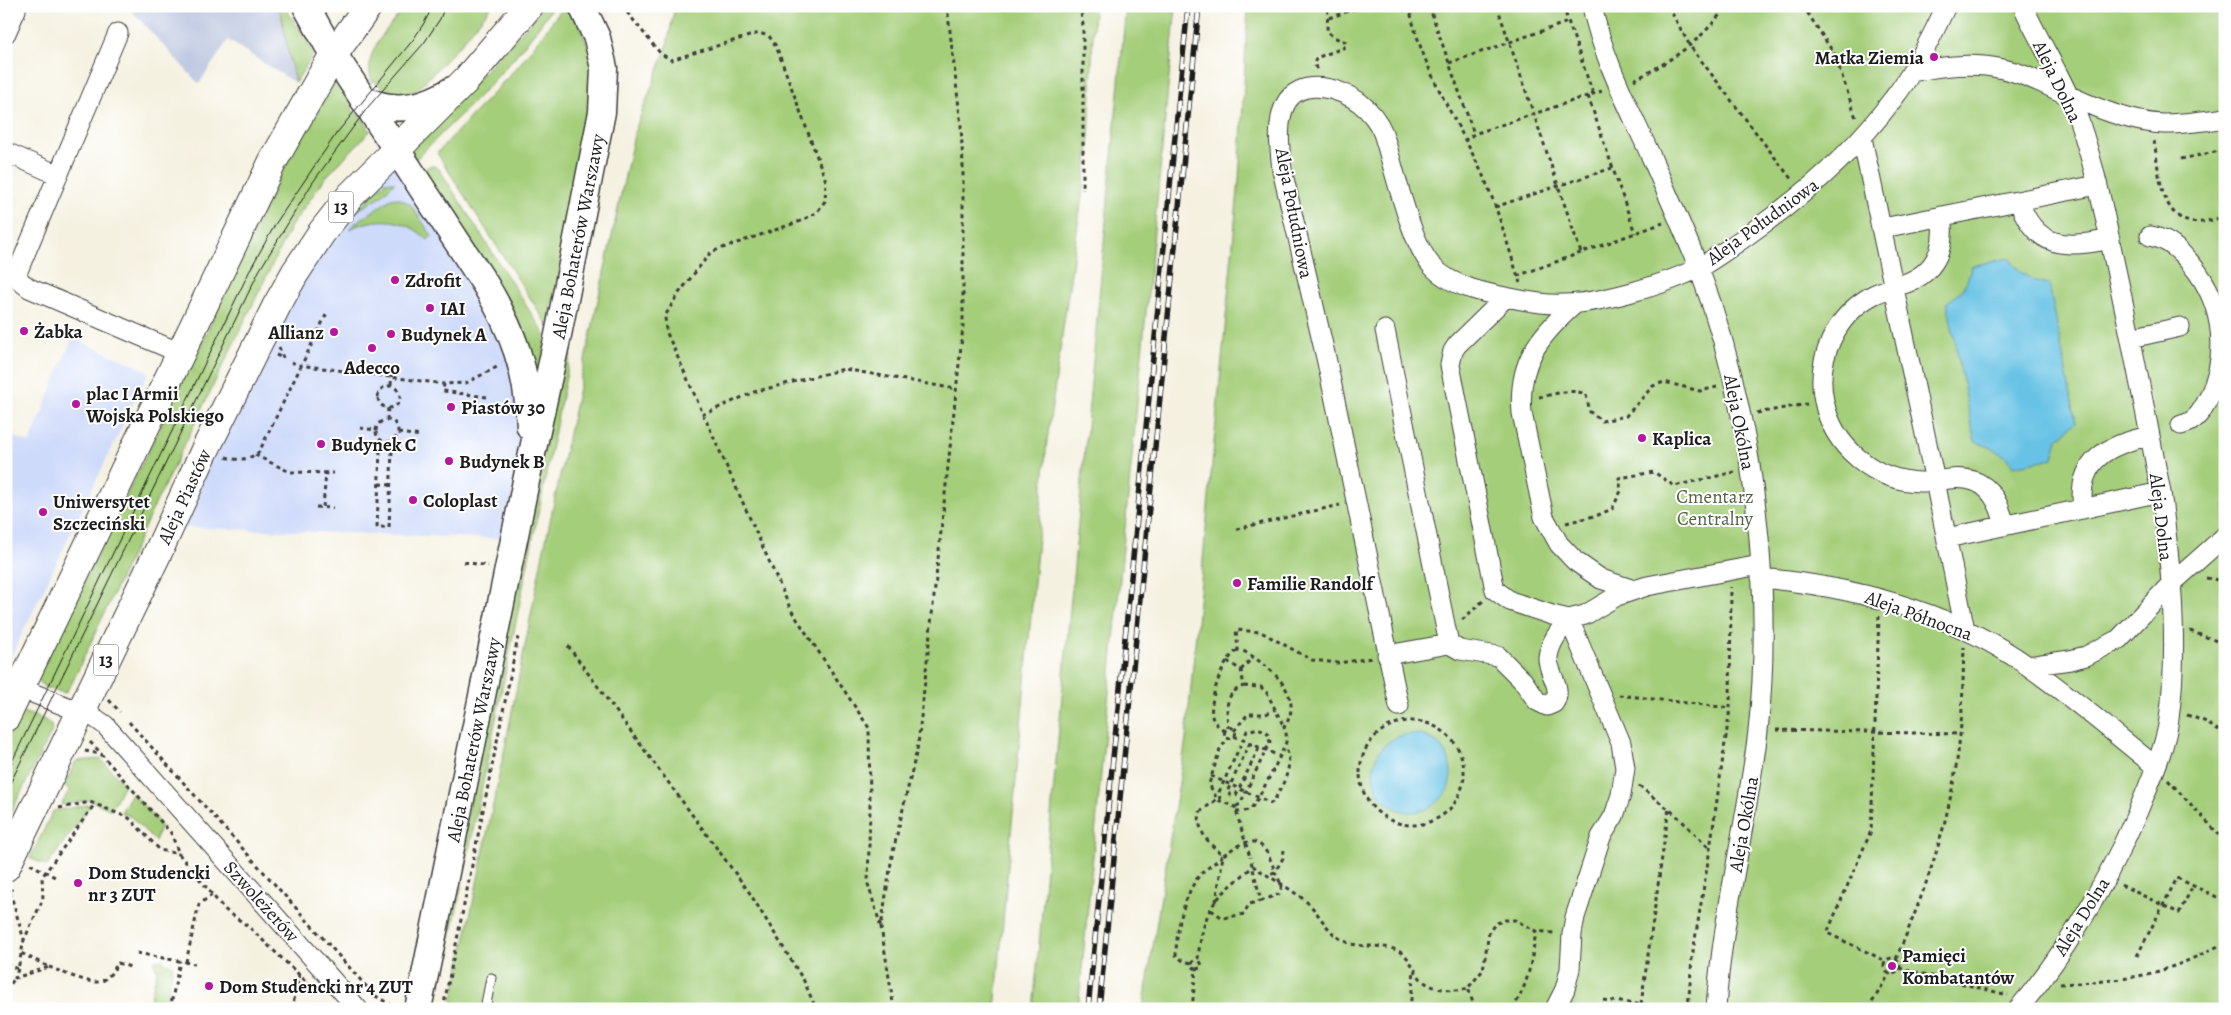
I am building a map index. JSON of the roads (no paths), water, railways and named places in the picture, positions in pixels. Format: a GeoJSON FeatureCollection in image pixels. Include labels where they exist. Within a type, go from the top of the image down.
{"type":"FeatureCollection","features":[{"type":"Feature","properties":{"kind":"main road"},"geometry":{"type":"LineString","coordinates":[[6,717],[272,163],[334,54],[368,6]]}},
{"type":"Feature","properties":{"kind":"main road","name":"13"},"geometry":{"type":"LineString","coordinates":[[396,149],[466,80],[530,6]]}},
{"type":"Feature","properties":{"kind":"main road","name":"Aleja Piastów"},"geometry":{"type":"LineString","coordinates":[[14,873],[83,725],[204,452],[285,290],[312,246],[338,211],[396,149]]}},
{"type":"Feature","properties":{"kind":"street","name":"Aleja Bohaterów Warszawy"},"geometry":{"type":"LineString","coordinates":[[306,6],[334,54],[485,284],[512,333],[521,362],[529,406],[529,470]]}},
{"type":"Feature","properties":{"kind":"street","name":"Aleja Bohaterów Warszawy"},"geometry":{"type":"LineString","coordinates":[[418,1009],[558,335],[604,97],[604,68],[600,49],[582,6]]}},
{"type":"Feature","properties":{"kind":"street","name":"Aleja Okólna"},"geometry":{"type":"LineString","coordinates":[[1592,6],[1596,25],[1610,61],[1699,267],[1733,382],[1750,469],[1760,572],[1763,654],[1758,730],[1721,959],[1716,1009]]}},
{"type":"Feature","properties":{"kind":"street","name":"Aleja Południowa"},"geometry":{"type":"LineString","coordinates":[[1399,706],[1319,328],[1282,170],[1281,123],[1286,104],[1290,98],[1304,89],[1322,88],[1344,93],[1361,104],[1374,117],[1383,133],[1414,235],[1421,251],[1437,272],[1456,282],[1506,297],[1556,304],[1576,304],[1637,290],[1699,267],[1744,238],[1802,194],[1838,163],[1862,138],[1894,98],[1912,72],[1946,6]]}},
{"type":"Feature","properties":{"kind":"street","name":"Aleja Dolna"},"geometry":{"type":"LineString","coordinates":[[2022,1004],[2086,912],[2140,808],[2165,739],[2174,667],[2170,585],[2161,492],[2161,431],[2131,338],[2116,242],[2097,185],[2085,140],[2069,96],[2045,54],[2023,6]]}},
{"type":"Feature","properties":{"kind":"street"},"geometry":{"type":"LineString","coordinates":[[6,33],[14,8]]}},
{"type":"Feature","properties":{"kind":"street"},"geometry":{"type":"LineString","coordinates":[[118,33],[18,267],[20,281],[29,288],[180,353]]}},
{"type":"Feature","properties":{"kind":"street"},"geometry":{"type":"LineString","coordinates":[[1912,72],[1943,66],[1981,65],[2023,74],[2069,96],[2122,115],[2150,122],[2180,124],[2225,118]]}},
{"type":"Feature","properties":{"kind":"street"},"geometry":{"type":"LineString","coordinates":[[363,99],[383,107],[412,107],[433,101],[466,80]]}},
{"type":"Feature","properties":{"kind":"street"},"geometry":{"type":"LineString","coordinates":[[1862,138],[1883,228],[1936,481],[1965,630]]}},
{"type":"Feature","properties":{"kind":"street"},"geometry":{"type":"LineString","coordinates":[[6,152],[58,174]]}},
{"type":"Feature","properties":{"kind":"street"},"geometry":{"type":"LineString","coordinates":[[1883,228],[2097,185]]}},
{"type":"Feature","properties":{"kind":"street"},"geometry":{"type":"LineString","coordinates":[[2019,201],[2029,223],[2049,240],[2074,245],[2116,242]]}},
{"type":"Feature","properties":{"kind":"street"},"geometry":{"type":"LineString","coordinates":[[1941,216],[1942,238],[1935,260],[1918,277],[1880,292],[1859,304],[1837,329],[1824,360],[1822,385],[1824,402],[1828,418],[1840,440],[1864,463],[1886,475],[1901,480],[1936,481],[1960,478],[1981,484],[1996,502],[2005,526]]}},
{"type":"Feature","properties":{"kind":"street"},"geometry":{"type":"LineString","coordinates":[[2083,509],[2083,484],[2094,460],[2107,450],[2123,443],[2192,422],[2197,417],[2217,379],[2223,349],[2222,318],[2212,296],[2201,276],[2191,264],[2161,238],[2150,236]]}},
{"type":"Feature","properties":{"kind":"street"},"geometry":{"type":"LineString","coordinates":[[1506,297],[1457,345],[1450,358],[1452,374],[1495,590],[1510,600],[1569,619]]}},
{"type":"Feature","properties":{"kind":"street"},"geometry":{"type":"LineString","coordinates":[[1576,304],[1558,319],[1531,353],[1523,376],[1521,400],[1544,517],[1548,527],[1562,548],[1581,566],[1601,579],[1634,590]]}},
{"type":"Feature","properties":{"kind":"street"},"geometry":{"type":"LineString","coordinates":[[2131,338],[2180,327]]}},
{"type":"Feature","properties":{"kind":"street"},"geometry":{"type":"LineString","coordinates":[[1385,330],[1448,639],[1460,650],[1498,656],[1524,681],[1536,701],[1547,706],[1554,703],[1557,696],[1556,683],[1548,661],[1550,650],[1556,637],[1569,619]]}},
{"type":"Feature","properties":{"kind":"street"},"geometry":{"type":"LineString","coordinates":[[1947,538],[2161,492]]}},
{"type":"Feature","properties":{"kind":"street"},"geometry":{"type":"LineString","coordinates":[[2028,666],[2070,660],[2103,648],[2131,628],[2170,585],[2225,536]]}},
{"type":"Feature","properties":{"kind":"street","name":"Aleja Północna"},"geometry":{"type":"LineString","coordinates":[[1569,619],[1585,615],[1617,596],[1634,590],[1666,581],[1731,570],[1760,572],[1880,598],[1922,612],[1965,630],[2028,666],[2156,767]]}},
{"type":"Feature","properties":{"kind":"street"},"geometry":{"type":"LineString","coordinates":[[1555,1009],[1565,989],[1570,969],[1575,917],[1601,837],[1614,816],[1624,776],[1624,758],[1621,743],[1569,619]]}},
{"type":"Feature","properties":{"kind":"street"},"geometry":{"type":"LineString","coordinates":[[1388,655],[1448,639]]}},
{"type":"Feature","properties":{"kind":"street"},"geometry":{"type":"LineString","coordinates":[[20,688],[83,725]]}},
{"type":"Feature","properties":{"kind":"street","name":"Szwoleżerów"},"geometry":{"type":"LineString","coordinates":[[83,725],[95,718],[105,725],[358,1009]]}},
{"type":"Feature","properties":{"kind":"lane"},"geometry":{"type":"LineString","coordinates":[[485,1009],[491,978]]}},
{"type":"Feature","properties":{"kind":"water"},"geometry":{"type":"Polygon","coordinates":[[[2009,258],[2026,276],[2049,284],[2076,422],[2058,439],[2053,458],[2013,466],[2006,457],[1997,451],[1975,442],[1947,302],[1964,287],[1971,266],[2009,258]]]}},
{"type":"Feature","properties":{"kind":"water"},"geometry":{"type":"Polygon","coordinates":[[[1404,734],[1420,734],[1434,740],[1445,751],[1451,765],[1451,781],[1445,795],[1434,806],[1420,812],[1404,812],[1390,806],[1379,795],[1373,781],[1373,765],[1379,751],[1390,740],[1404,734]]]}},
{"type":"Feature","properties":{"kind":"tram line"},"geometry":{"type":"LineString","coordinates":[[6,774],[251,268],[276,223],[336,134],[413,40],[433,6]]}},
{"type":"Feature","properties":{"kind":"tram line"},"geometry":{"type":"LineString","coordinates":[[6,792],[259,271],[313,182],[368,107],[424,43],[440,19],[445,6]]}},
{"type":"Feature","properties":{"kind":"railway"},"geometry":{"type":"LineString","coordinates":[[1088,1009],[1188,6]]}},
{"type":"Feature","properties":{"kind":"railway"},"geometry":{"type":"LineString","coordinates":[[1099,1009],[1199,6]]}},
{"type":"Feature","properties":{"kind":"place","name":"Matka Ziemia"},"geometry":{"type":"Point","coordinates":[1934,57]}},
{"type":"Feature","properties":{"kind":"place","name":"Zdrofit"},"geometry":{"type":"Point","coordinates":[395,280]}},
{"type":"Feature","properties":{"kind":"place","name":"IAI"},"geometry":{"type":"Point","coordinates":[430,308]}},
{"type":"Feature","properties":{"kind":"place","name":"Żabka"},"geometry":{"type":"Point","coordinates":[24,331]}},
{"type":"Feature","properties":{"kind":"place","name":"Allianz"},"geometry":{"type":"Point","coordinates":[334,332]}},
{"type":"Feature","properties":{"kind":"place","name":"Budynek A"},"geometry":{"type":"Point","coordinates":[391,334]}},
{"type":"Feature","properties":{"kind":"place","name":"Adecco"},"geometry":{"type":"Point","coordinates":[372,348]}},
{"type":"Feature","properties":{"kind":"place","name":"plac I Armii Wojska Polskiego"},"geometry":{"type":"Point","coordinates":[76,404]}},
{"type":"Feature","properties":{"kind":"place","name":"Piastów 30"},"geometry":{"type":"Point","coordinates":[451,407]}},
{"type":"Feature","properties":{"kind":"place","name":"Kaplica"},"geometry":{"type":"Point","coordinates":[1642,438]}},
{"type":"Feature","properties":{"kind":"place","name":"Budynek C"},"geometry":{"type":"Point","coordinates":[321,444]}},
{"type":"Feature","properties":{"kind":"place","name":"Budynek B"},"geometry":{"type":"Point","coordinates":[449,461]}},
{"type":"Feature","properties":{"kind":"place","name":"Coloplast"},"geometry":{"type":"Point","coordinates":[413,500]}},
{"type":"Feature","properties":{"kind":"place","name":"Uniwersytet Szczeciński"},"geometry":{"type":"Point","coordinates":[43,512]}},
{"type":"Feature","properties":{"kind":"place","name":"Familie Randolf"},"geometry":{"type":"Point","coordinates":[1237,583]}},
{"type":"Feature","properties":{"kind":"place","name":"Dom Studencki nr 3 ZUT"},"geometry":{"type":"Point","coordinates":[78,883]}},
{"type":"Feature","properties":{"kind":"place","name":"Pamięci Kombatantów"},"geometry":{"type":"Point","coordinates":[1892,966]}},
{"type":"Feature","properties":{"kind":"place","name":"Dom Studencki nr 4 ZUT"},"geometry":{"type":"Point","coordinates":[209,986]}},
{"type":"Feature","properties":{"kind":"park label","name":"Cmentarz Centralny"},"geometry":{"type":"Point","coordinates":[1715,507]}}]}
